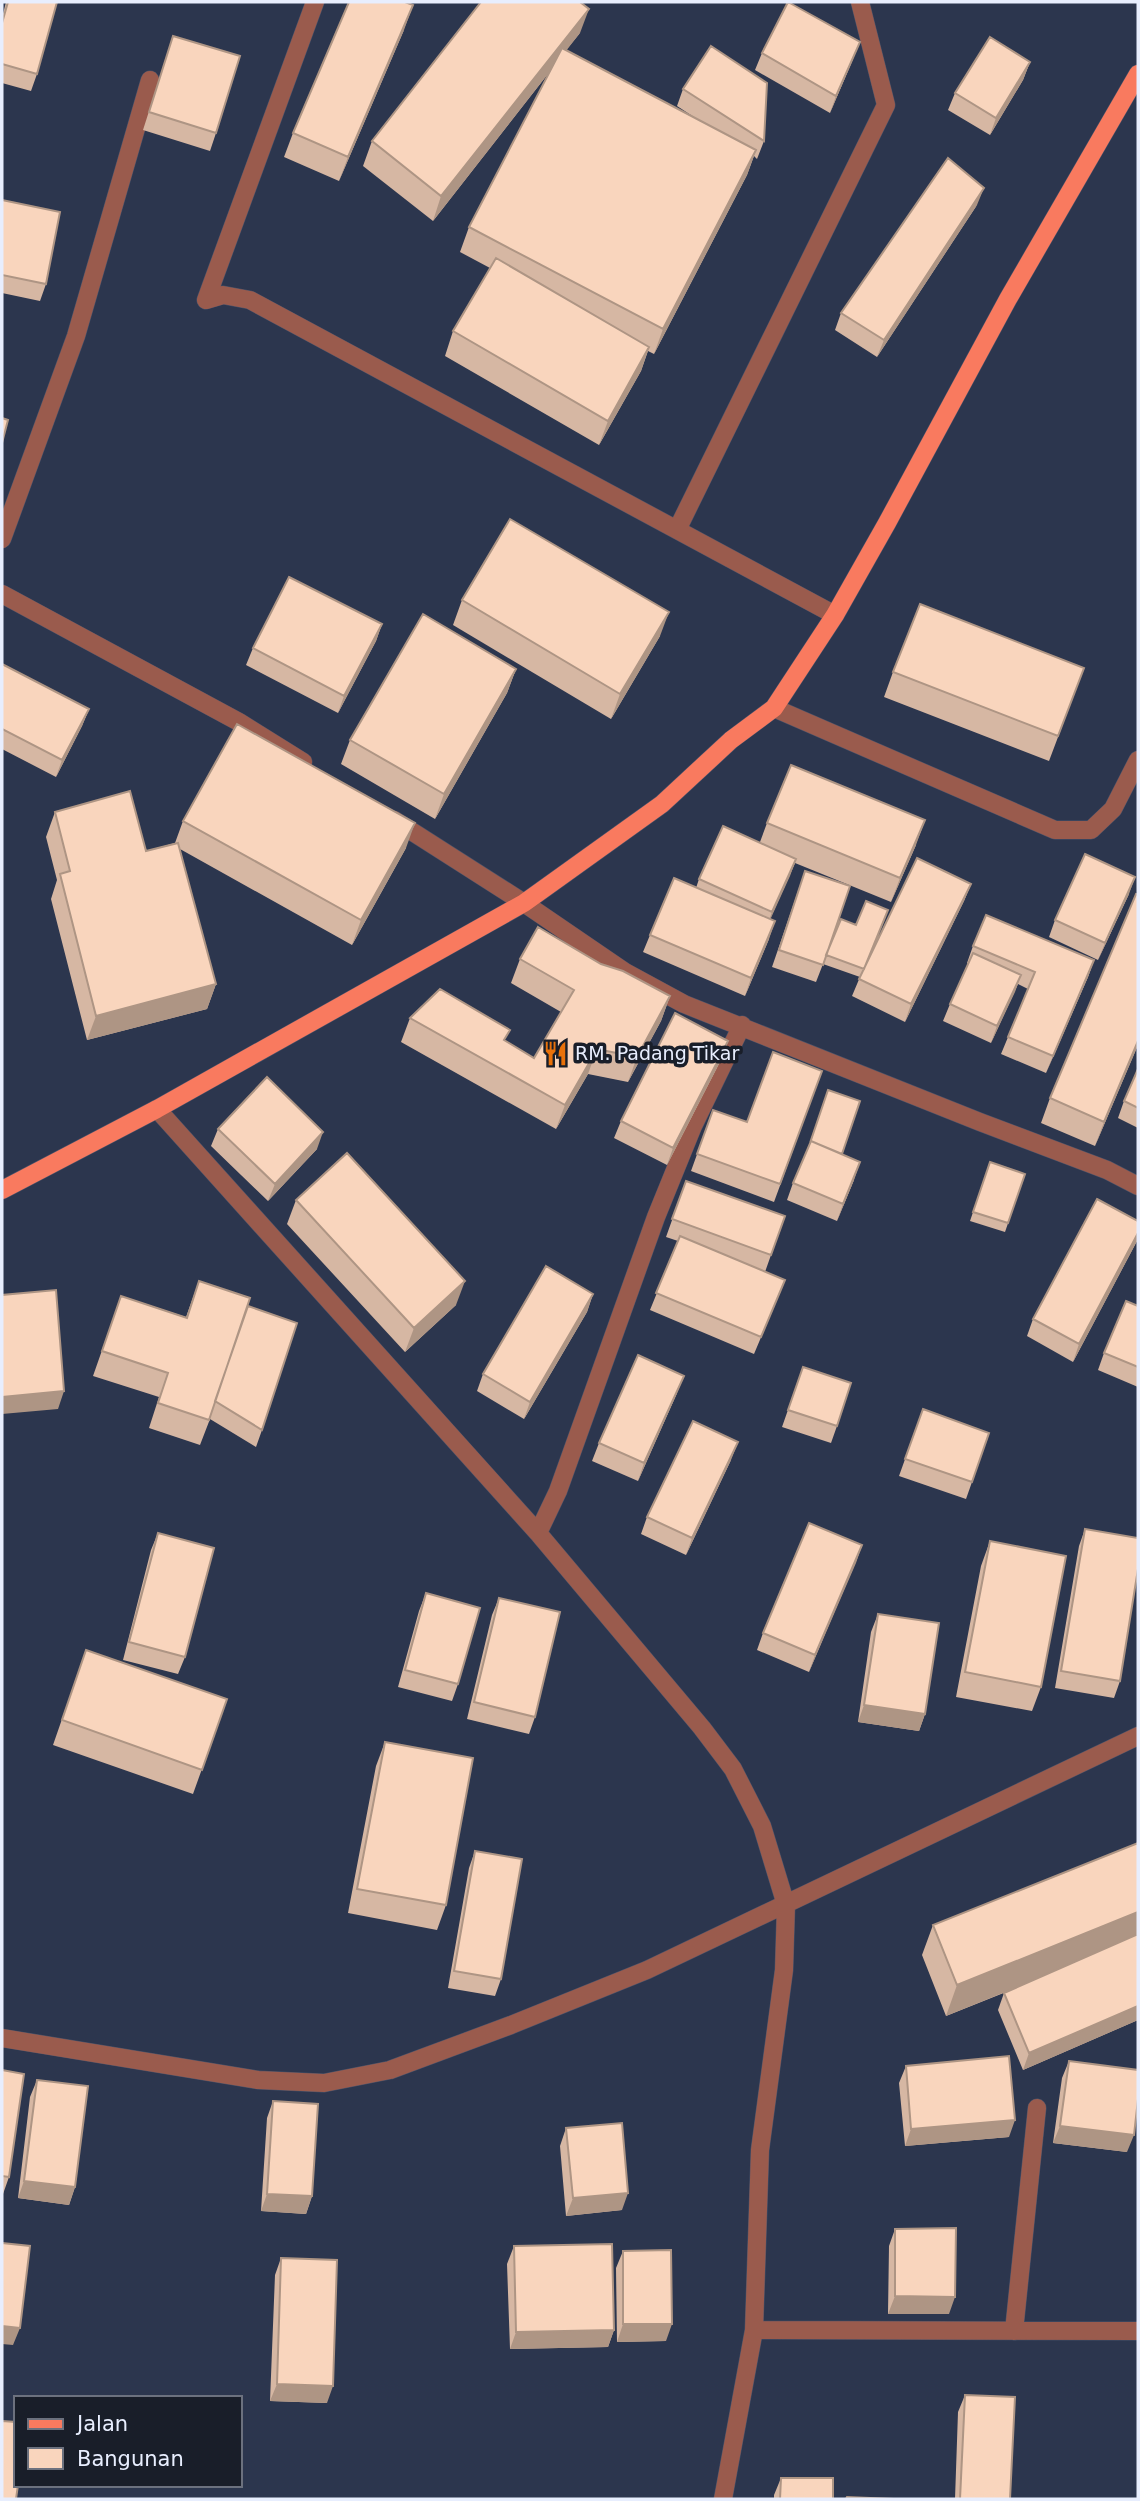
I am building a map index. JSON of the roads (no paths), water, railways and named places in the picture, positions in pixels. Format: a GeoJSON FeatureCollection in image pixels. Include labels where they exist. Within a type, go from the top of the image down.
{"type":"FeatureCollection","features":[{"type":"Feature","properties":{"kind":"main road"},"geometry":{"type":"LineString","coordinates":[[2,1190],[157,1109],[524,902],[662,804],[731,740],[774,708],[835,615],[1008,299],[1138,74]]}},
{"type":"Feature","properties":{"kind":"street"},"geometry":{"type":"LineString","coordinates":[[315,2],[206,300],[223,296],[250,300],[835,615]]}},
{"type":"Feature","properties":{"kind":"street"},"geometry":{"type":"LineString","coordinates":[[677,530],[886,105],[860,2]]}},
{"type":"Feature","properties":{"kind":"street"},"geometry":{"type":"LineString","coordinates":[[2,539],[76,336],[150,80]]}},
{"type":"Feature","properties":{"kind":"street"},"geometry":{"type":"LineString","coordinates":[[2,594],[239,722],[319,772]]}},
{"type":"Feature","properties":{"kind":"street"},"geometry":{"type":"LineString","coordinates":[[774,708],[1055,830],[1091,830],[1113,810],[1138,760]]}},
{"type":"Feature","properties":{"kind":"street"},"geometry":{"type":"LineString","coordinates":[[376,808],[524,902],[577,942],[684,1004],[1107,1170],[1138,1186]]}},
{"type":"Feature","properties":{"kind":"street"},"geometry":{"type":"LineString","coordinates":[[538,1533],[562,1481],[652,1229],[693,1126],[742,1025]]}},
{"type":"Feature","properties":{"kind":"street"},"geometry":{"type":"LineString","coordinates":[[157,1109],[538,1533],[702,1728],[733,1769],[762,1826],[786,1905],[784,1970],[760,2150],[754,2330],[723,2499]]}},
{"type":"Feature","properties":{"kind":"street"},"geometry":{"type":"LineString","coordinates":[[2,2038],[258,2080],[324,2083],[390,2070],[647,1970],[1138,1736]]}},
{"type":"Feature","properties":{"kind":"street"},"geometry":{"type":"LineString","coordinates":[[1014,2331],[1037,2108]]}},
{"type":"Feature","properties":{"kind":"street"},"geometry":{"type":"LineString","coordinates":[[754,2330],[1138,2331]]}},
{"type":"Feature","properties":{"kind":"place","name":"RM. Padang Tikar"},"geometry":{"type":"Point","coordinates":[555,1053]}}]}
